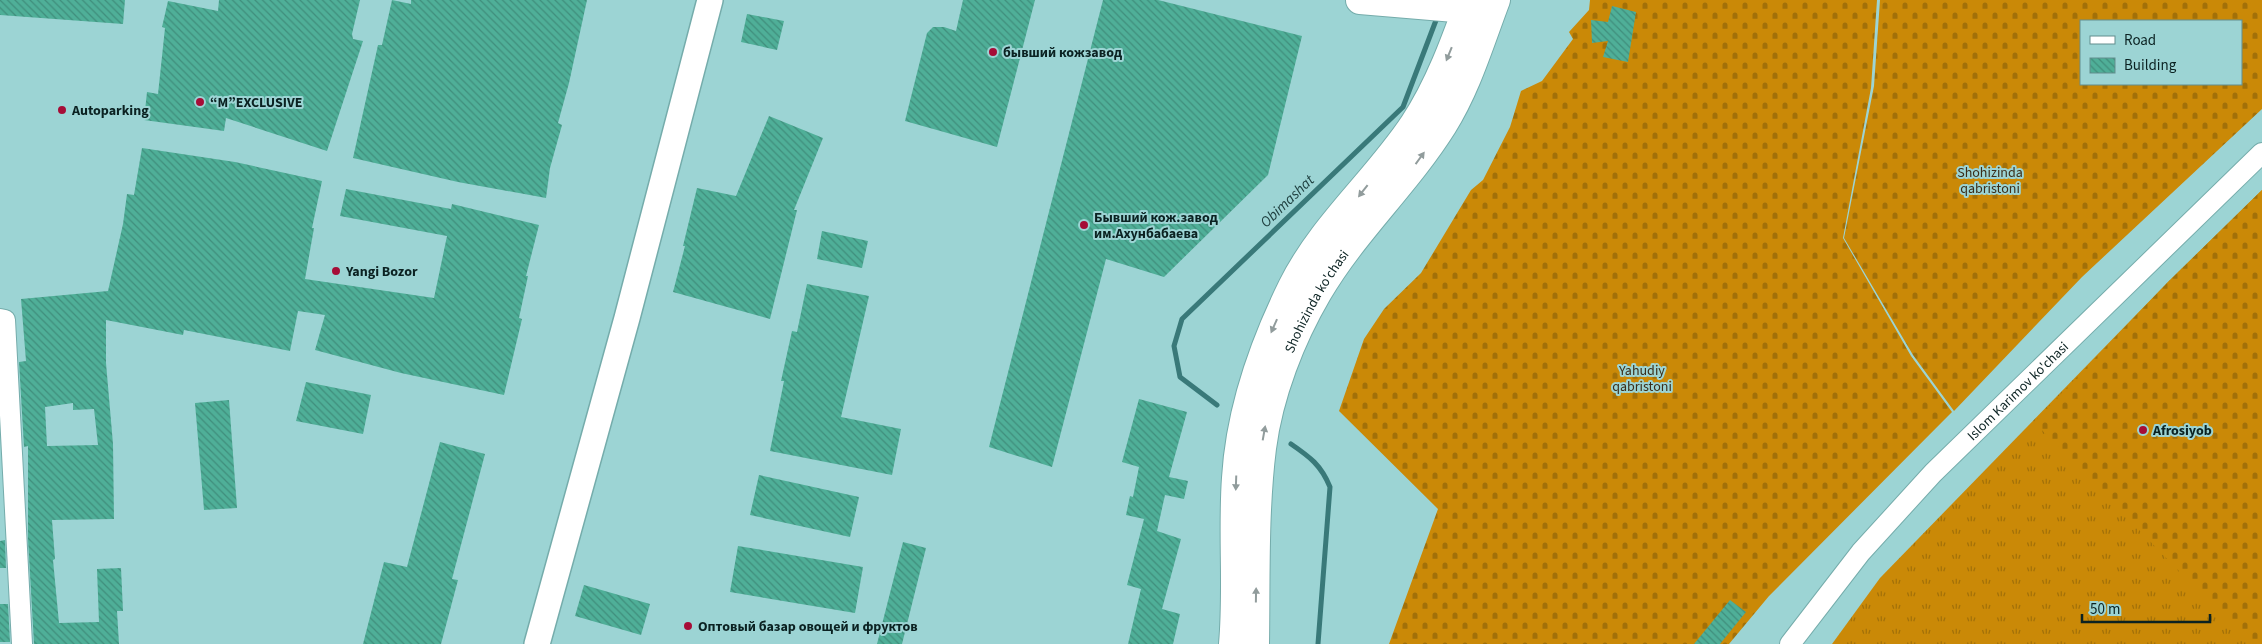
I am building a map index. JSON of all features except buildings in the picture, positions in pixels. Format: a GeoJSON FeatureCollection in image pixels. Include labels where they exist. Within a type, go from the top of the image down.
{"type":"FeatureCollection","features":[{"type":"Feature","properties":{"kind":"main road"},"geometry":{"type":"LineString","coordinates":[[1360,0],[1481,6]]}},
{"type":"Feature","properties":{"kind":"main road","name":"Shohizinda ko'chasi"},"geometry":{"type":"LineString","coordinates":[[1233,644],[1236,614],[1235,496],[1238,462],[1252,386],[1272,330],[1293,285],[1322,241],[1399,144],[1427,102],[1481,6]]}},
{"type":"Feature","properties":{"kind":"main road","name":"Shohizinda ko'chasi"},"geometry":{"type":"LineString","coordinates":[[1255,644],[1258,494],[1262,447],[1266,423],[1291,346],[1318,292],[1348,248],[1418,161],[1443,125],[1467,78],[1481,6]]}},
{"type":"Feature","properties":{"kind":"street"},"geometry":{"type":"LineString","coordinates":[[537,644],[627,318],[710,0]]}},
{"type":"Feature","properties":{"kind":"street","name":"Islom Karimov ko'chasi"},"geometry":{"type":"LineString","coordinates":[[1790,644],[1861,552],[1933,473],[2262,153]]}},
{"type":"Feature","properties":{"kind":"street"},"geometry":{"type":"LineString","coordinates":[[0,319],[5,320],[22,644]]}},
{"type":"Feature","properties":{"kind":"green space","name":"Yahudiy qabristoni"},"geometry":{"type":"Polygon","coordinates":[[[1590,0],[1877,0],[1871,88],[1843,238],[1911,356],[1952,412],[1769,596],[1729,644],[1389,644],[1438,509],[1339,411],[1364,339],[1384,309],[1421,273],[1471,190],[1483,180],[1510,127],[1521,91],[1542,81],[1573,39],[1569,32],[1589,10],[1590,0]]]}},
{"type":"Feature","properties":{"kind":"green space","name":"Shohizinda qabristoni"},"geometry":{"type":"Polygon","coordinates":[[[1880,0],[2262,0],[2262,109],[2082,277],[1954,411],[1913,355],[1844,238],[1874,86],[1880,0]]]}},
{"type":"Feature","properties":{"kind":"green space","name":"Afrosiyob"},"geometry":{"type":"Polygon","coordinates":[[[2262,190],[2262,644],[1832,644],[1880,578],[2168,282],[2262,190]]]}},
{"type":"Feature","properties":{"kind":"green space"},"geometry":{"type":"Polygon","coordinates":[[[2262,190],[2262,644],[2250,644],[2034,422],[2168,282],[2262,190]]]}},
{"type":"Feature","properties":{"kind":"waterway","name":"Obimashat"},"geometry":{"type":"LineString","coordinates":[[1217,405],[1180,377],[1174,346],[1182,319],[1403,107],[1438,15]]}},
{"type":"Feature","properties":{"kind":"waterway","name":"Obimashat"},"geometry":{"type":"LineString","coordinates":[[1291,444],[1314,462],[1323,473],[1330,487],[1318,644]]}},
{"type":"Feature","properties":{"kind":"place","name":"бывший кожзавод"},"geometry":{"type":"Point","coordinates":[993,52]}},
{"type":"Feature","properties":{"kind":"place","name":"“M”EXCLUSIVE"},"geometry":{"type":"Point","coordinates":[200,102]}},
{"type":"Feature","properties":{"kind":"place","name":"Autoparking"},"geometry":{"type":"Point","coordinates":[62,110]}},
{"type":"Feature","properties":{"kind":"place","name":"Бывший кож.завод им.Ахунбабаева"},"geometry":{"type":"Point","coordinates":[1084,225]}},
{"type":"Feature","properties":{"kind":"place","name":"Yangi Bozor"},"geometry":{"type":"Point","coordinates":[336,271]}},
{"type":"Feature","properties":{"kind":"place","name":"Afrosiyob"},"geometry":{"type":"Point","coordinates":[2143,430]}},
{"type":"Feature","properties":{"kind":"place","name":"Оптовый базар овощей и фруктов"},"geometry":{"type":"Point","coordinates":[688,626]}}]}
